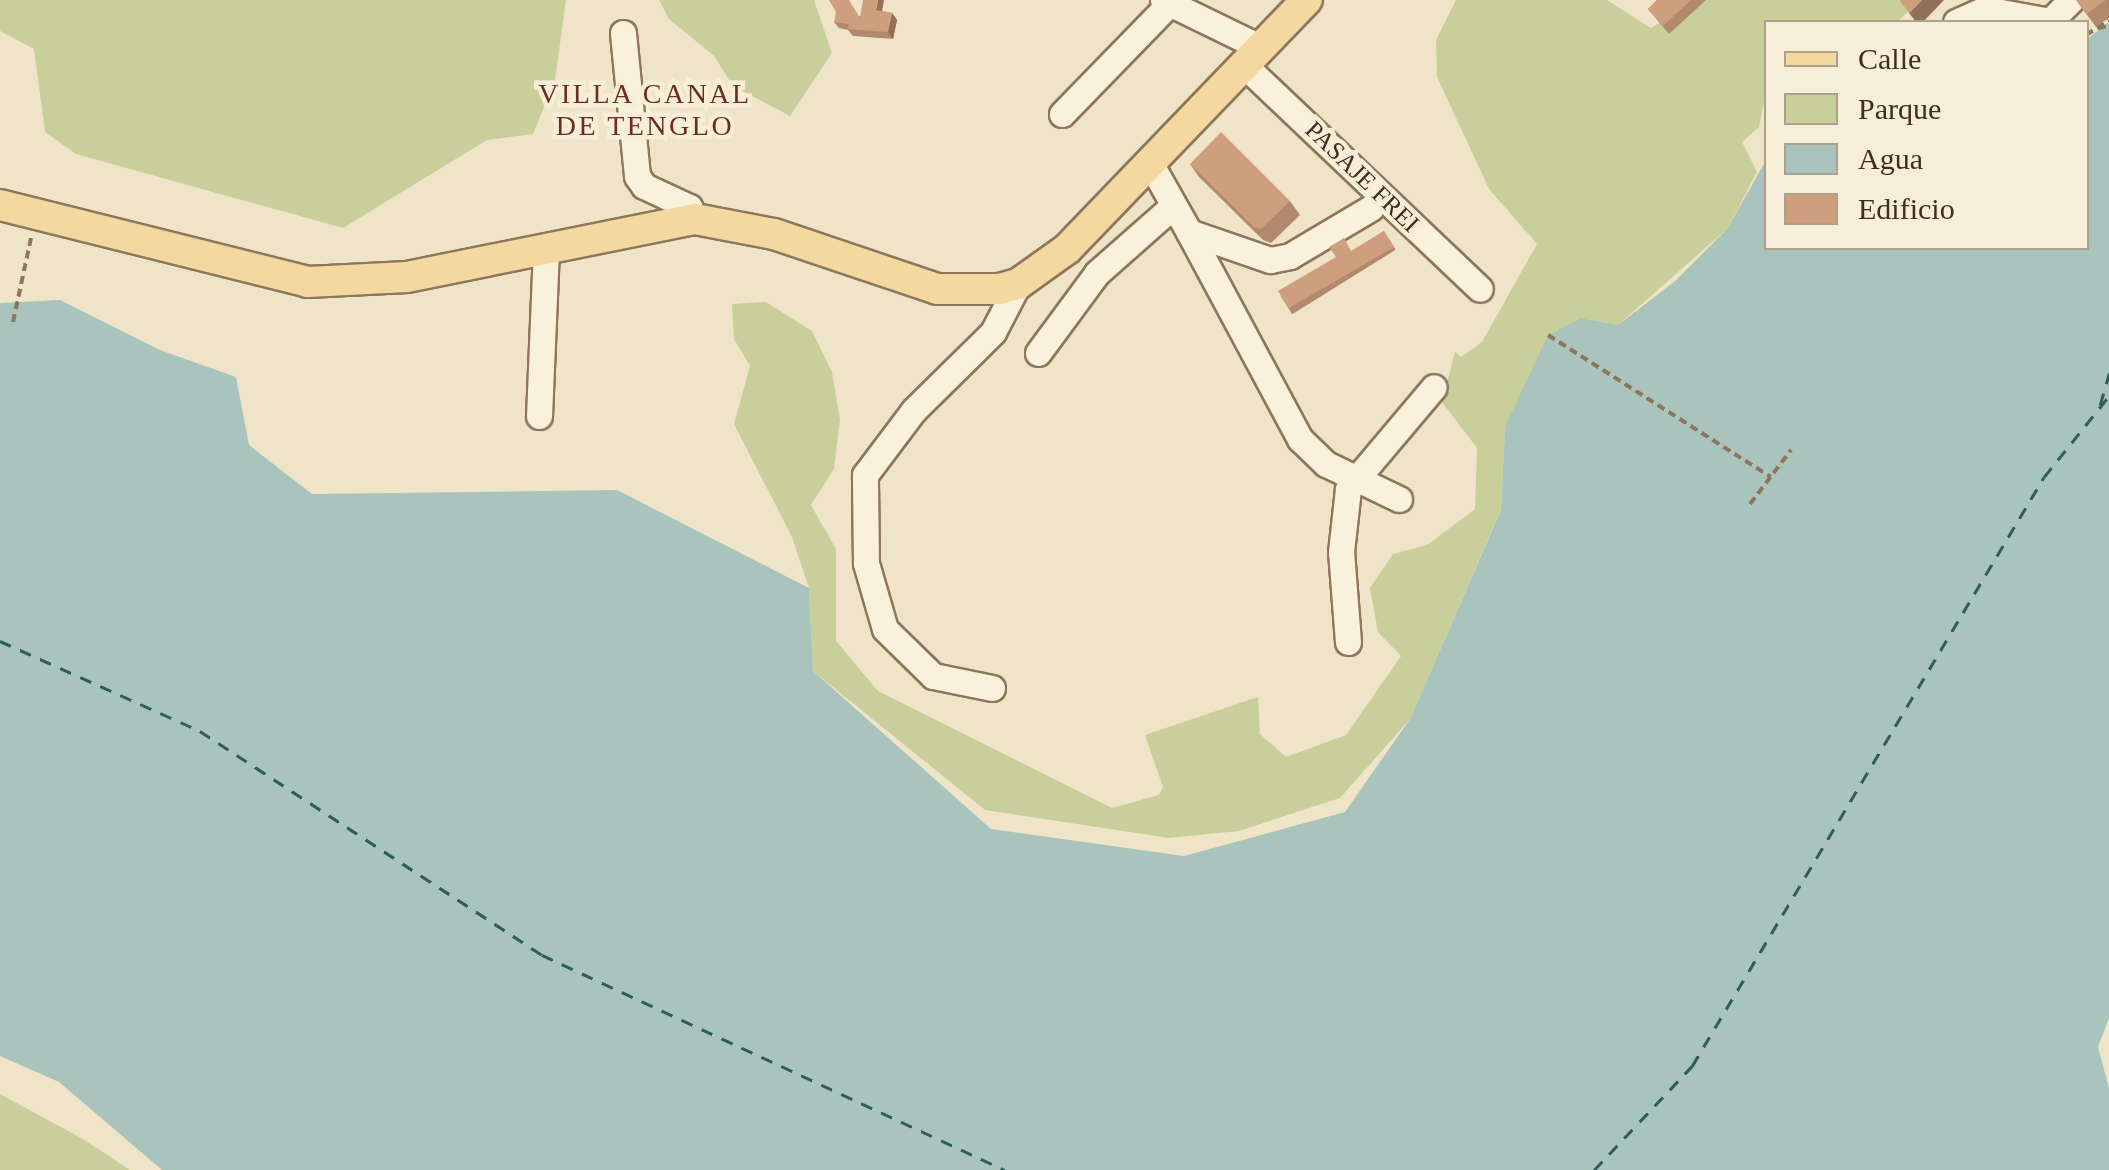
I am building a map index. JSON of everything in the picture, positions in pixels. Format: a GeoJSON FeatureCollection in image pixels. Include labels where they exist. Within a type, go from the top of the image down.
{"type":"FeatureCollection","features":[{"type":"Feature","properties":{"kind":"main road"},"geometry":{"type":"LineString","coordinates":[[0,205],[308,282],[407,277],[695,219],[774,234],[937,289],[1018,284],[1068,249],[1306,0]]}},
{"type":"Feature","properties":{"kind":"street"},"geometry":{"type":"LineString","coordinates":[[2052,20],[2070,0]]}},
{"type":"Feature","properties":{"kind":"street","name":"PASAJE FREI"},"geometry":{"type":"LineString","coordinates":[[1166,2],[1252,56],[1480,290]]}},
{"type":"Feature","properties":{"kind":"street"},"geometry":{"type":"LineString","coordinates":[[1062,114],[1166,2]]}},
{"type":"Feature","properties":{"kind":"street"},"geometry":{"type":"LineString","coordinates":[[1960,20],[1985,9],[2040,20]]}},
{"type":"Feature","properties":{"kind":"street"},"geometry":{"type":"LineString","coordinates":[[624,33],[637,176],[644,186],[688,207],[695,219]]}},
{"type":"Feature","properties":{"kind":"street"},"geometry":{"type":"LineString","coordinates":[[1150,163],[1300,439],[1326,464],[1356,474],[1399,498]]}},
{"type":"Feature","properties":{"kind":"street"},"geometry":{"type":"LineString","coordinates":[[1038,353],[1097,273],[1173,206]]}},
{"type":"Feature","properties":{"kind":"street"},"geometry":{"type":"LineString","coordinates":[[1190,232],[1281,260],[1371,208]]}},
{"type":"Feature","properties":{"kind":"street"},"geometry":{"type":"LineString","coordinates":[[539,416],[546,247]]}},
{"type":"Feature","properties":{"kind":"street"},"geometry":{"type":"LineString","coordinates":[[992,688],[933,676],[885,629],[866,563],[865,475],[914,410],[993,332],[1018,284]]}},
{"type":"Feature","properties":{"kind":"street"},"geometry":{"type":"LineString","coordinates":[[1348,642],[1342,528],[1356,474],[1434,387]]}},
{"type":"Feature","properties":{"kind":"path"},"geometry":{"type":"LineString","coordinates":[[13,322],[36,214]]}},
{"type":"Feature","properties":{"kind":"path"},"geometry":{"type":"LineString","coordinates":[[1548,335],[1771,477]]}},
{"type":"Feature","properties":{"kind":"path"},"geometry":{"type":"LineString","coordinates":[[1750,504],[1791,450]]}},
{"type":"Feature","properties":{"kind":"green space"},"geometry":{"type":"Polygon","coordinates":[[[0,0],[566,0],[555,80],[533,134],[487,140],[343,228],[76,154],[45,132],[34,49],[0,31],[0,0]]]}},
{"type":"Feature","properties":{"kind":"green space"},"geometry":{"type":"Polygon","coordinates":[[[659,0],[814,0],[832,53],[790,116],[733,86],[714,56],[669,19],[659,0]]]}},
{"type":"Feature","properties":{"kind":"green space"},"geometry":{"type":"Polygon","coordinates":[[[1456,0],[1607,0],[1651,28],[1696,0],[1921,0],[1899,20],[1764,20],[1764,102],[1759,127],[1742,142],[1757,172],[1727,229],[1618,325],[1581,318],[1505,427],[1501,509],[1410,719],[1340,798],[1239,831],[1169,838],[985,810],[813,671],[809,588],[792,537],[734,424],[750,366],[734,339],[732,304],[766,302],[812,331],[832,372],[840,420],[834,469],[811,505],[836,549],[836,641],[878,691],[1112,808],[1159,795],[1163,787],[1145,735],[1258,697],[1260,734],[1286,757],[1346,735],[1401,656],[1378,632],[1370,588],[1393,554],[1427,545],[1475,509],[1477,448],[1442,402],[1455,352],[1461,357],[1482,342],[1537,244],[1489,189],[1437,77],[1436,40],[1456,0]]]}},
{"type":"Feature","properties":{"kind":"green space"},"geometry":{"type":"Polygon","coordinates":[[[0,1094],[83,1139],[130,1170],[0,1170],[0,1094]]]}},
{"type":"Feature","properties":{"kind":"water"},"geometry":{"type":"Polygon","coordinates":[[[2109,22],[2109,1018],[2098,1047],[2109,1088],[2109,1170],[162,1170],[59,1082],[0,1056],[0,303],[60,300],[160,350],[236,377],[249,445],[312,494],[617,490],[809,588],[813,671],[991,829],[1184,856],[1345,812],[1410,719],[1501,510],[1505,427],[1548,335],[1581,318],[1618,325],[1675,281],[1727,229],[1764,164],[1764,250],[2089,250],[2089,37],[2109,22]]]}},
{"type":"Feature","properties":{"kind":"building"},"geometry":{"type":"Polygon","coordinates":[[[829,0],[849,0],[860,18],[863,0],[878,0],[876,10],[892,13],[888,32],[848,29],[849,24],[834,22],[836,12],[829,0]]]}},
{"type":"Feature","properties":{"kind":"building"},"geometry":{"type":"Polygon","coordinates":[[[1657,0],[1691,0],[1663,26],[1648,9],[1657,0]]]}},
{"type":"Feature","properties":{"kind":"building"},"geometry":{"type":"Polygon","coordinates":[[[1901,0],[1922,0],[1909,13],[1901,0]]]}},
{"type":"Feature","properties":{"kind":"building"},"geometry":{"type":"Polygon","coordinates":[[[2076,0],[2106,0],[2086,14],[2076,0]]]}},
{"type":"Feature","properties":{"kind":"building"},"geometry":{"type":"Polygon","coordinates":[[[1221,132],[1290,201],[1261,229],[1254,227],[1190,164],[1221,132]]]}},
{"type":"Feature","properties":{"kind":"building"},"geometry":{"type":"Polygon","coordinates":[[[1384,231],[1394,247],[1289,308],[1278,291],[1336,257],[1329,247],[1344,238],[1351,251],[1384,231]]]}},
{"type":"Feature","properties":{"kind":"ferry route"},"geometry":{"type":"LineString","coordinates":[[2100,405],[2109,373]]}},
{"type":"Feature","properties":{"kind":"ferry route"},"geometry":{"type":"LineString","coordinates":[[1594,1170],[1692,1066],[2044,477],[2109,396]]}},
{"type":"Feature","properties":{"kind":"ferry route"},"geometry":{"type":"LineString","coordinates":[[0,641],[200,731],[542,955],[1005,1170]]}},
{"type":"Feature","properties":{"kind":"district","name":"VILLA CANAL DE TENGLO"},"geometry":{"type":"Point","coordinates":[645,110]}}]}
